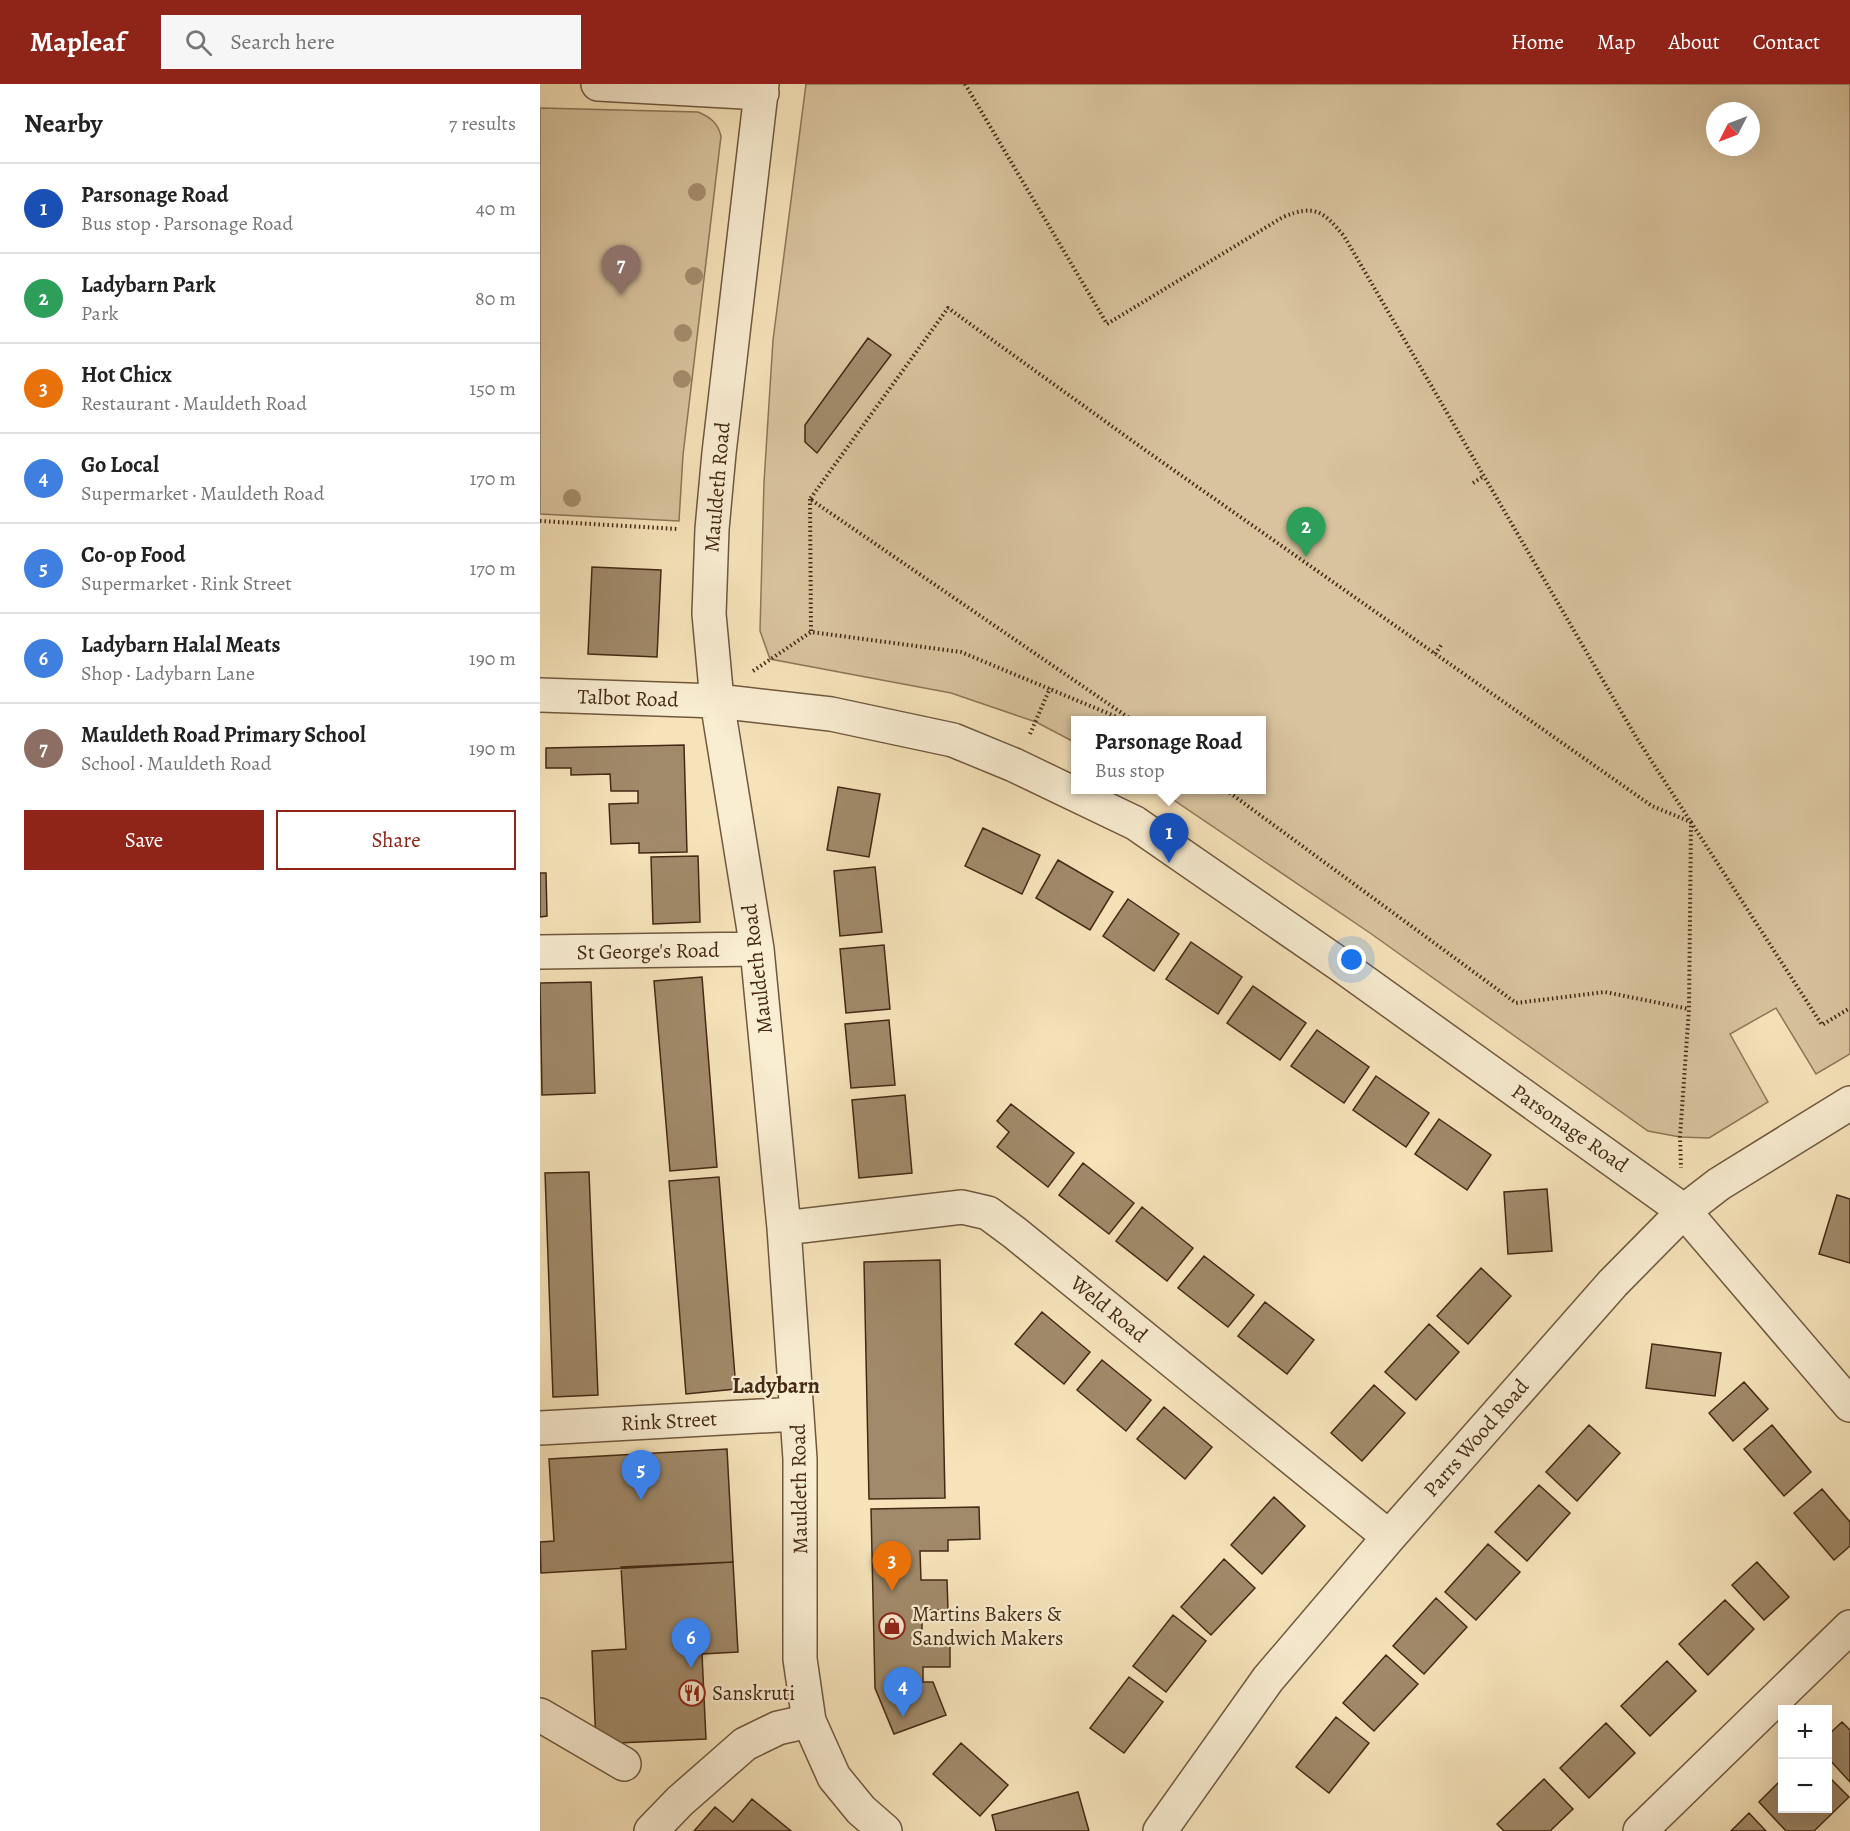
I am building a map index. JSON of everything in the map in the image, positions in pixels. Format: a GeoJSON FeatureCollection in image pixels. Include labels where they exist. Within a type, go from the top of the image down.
{"type":"FeatureCollection","features":[{"type":"Feature","properties":{"kind":"street"},"geometry":{"type":"LineString","coordinates":[[598,84],[762,88]]}},
{"type":"Feature","properties":{"kind":"street","name":"Mauldeth Road"},"geometry":{"type":"LineString","coordinates":[[762,88],[719,453],[712,529],[709,614],[717,701],[756,949],[784,1228],[800,1471],[800,1659],[809,1721],[834,1777],[861,1810],[885,1831]]}},
{"type":"Feature","properties":{"kind":"street","name":"Talbot Road"},"geometry":{"type":"LineString","coordinates":[[540,695],[717,701]]}},
{"type":"Feature","properties":{"kind":"street","name":"Parsonage Road"},"geometry":{"type":"LineString","coordinates":[[717,701],[831,714],[953,740],[1014,765],[1071,792]]}},
{"type":"Feature","properties":{"kind":"street","name":"Parsonage Road"},"geometry":{"type":"LineString","coordinates":[[1074,794],[1135,823],[1342,966],[1684,1211],[1850,1405]]}},
{"type":"Feature","properties":{"kind":"street","name":"St George's Road"},"geometry":{"type":"LineString","coordinates":[[540,952],[756,949]]}},
{"type":"Feature","properties":{"kind":"street","name":"Parrs Wood Road"},"geometry":{"type":"LineString","coordinates":[[1160,1831],[1268,1679],[1389,1537],[1613,1283],[1684,1211],[1719,1184],[1850,1104]]}},
{"type":"Feature","properties":{"kind":"street","name":"Weld Road"},"geometry":{"type":"LineString","coordinates":[[784,1228],[962,1207],[988,1213],[1389,1537]]}},
{"type":"Feature","properties":{"kind":"street","name":"Rink Street"},"geometry":{"type":"LineString","coordinates":[[540,1428],[797,1414]]}},
{"type":"Feature","properties":{"kind":"street"},"geometry":{"type":"LineString","coordinates":[[1640,1831],[1850,1627]]}},
{"type":"Feature","properties":{"kind":"street"},"geometry":{"type":"LineString","coordinates":[[540,1715],[624,1764]]}},
{"type":"Feature","properties":{"kind":"street"},"geometry":{"type":"LineString","coordinates":[[651,1831],[680,1801],[745,1744],[778,1728],[809,1721]]}},
{"type":"Feature","properties":{"kind":"path"},"geometry":{"type":"LineString","coordinates":[[965,84],[1107,324],[1283,217],[1299,211],[1316,210],[1331,221],[1344,236],[1636,737],[1822,1025],[1850,1008]]}},
{"type":"Feature","properties":{"kind":"path"},"geometry":{"type":"LineString","coordinates":[[811,632],[810,499],[948,308],[1155,457],[1652,806],[1692,822]]}},
{"type":"Feature","properties":{"kind":"path"},"geometry":{"type":"LineString","coordinates":[[1473,483],[1484,476]]}},
{"type":"Feature","properties":{"kind":"path"},"geometry":{"type":"LineString","coordinates":[[810,499],[1126,716]]}},
{"type":"Feature","properties":{"kind":"path"},"geometry":{"type":"LineString","coordinates":[[540,521],[712,529]]}},
{"type":"Feature","properties":{"kind":"path"},"geometry":{"type":"LineString","coordinates":[[752,672],[811,632],[962,652],[1115,716]]}},
{"type":"Feature","properties":{"kind":"path"},"geometry":{"type":"LineString","coordinates":[[1435,654],[1442,644]]}},
{"type":"Feature","properties":{"kind":"path"},"geometry":{"type":"LineString","coordinates":[[1026,741],[1050,688]]}},
{"type":"Feature","properties":{"kind":"path"},"geometry":{"type":"LineString","coordinates":[[1233,794],[1516,1003],[1605,992],[1689,1009]]}},
{"type":"Feature","properties":{"kind":"path"},"geometry":{"type":"LineString","coordinates":[[1684,1211],[1680,1137],[1689,1009],[1692,822]]}},
{"type":"Feature","properties":{"kind":"shaded area"},"geometry":{"type":"Polygon","coordinates":[[[806,84],[1850,84],[1850,1054],[1816,1074],[1776,1008],[1730,1034],[1768,1102],[1709,1138],[1680,1137],[1648,1131],[1370,933],[1165,794],[1266,794],[1266,716],[1071,716],[1071,740],[1036,722],[951,693],[770,659],[760,631],[764,482],[773,340],[806,84]]]}},
{"type":"Feature","properties":{"kind":"shaded area"},"geometry":{"type":"Polygon","coordinates":[[[540,108],[698,112],[713,121],[720,131],[683,455],[679,521],[540,514],[540,108]]]}},
{"type":"Feature","properties":{"kind":"building"},"geometry":{"type":"Polygon","coordinates":[[[868,338],[891,355],[817,453],[805,442],[805,425],[868,338]]]}},
{"type":"Feature","properties":{"kind":"building"},"geometry":{"type":"Polygon","coordinates":[[[592,567],[661,570],[657,657],[588,654],[592,567]]]}},
{"type":"Feature","properties":{"kind":"building"},"geometry":{"type":"Polygon","coordinates":[[[684,745],[687,852],[639,853],[639,843],[611,844],[609,804],[638,803],[638,791],[611,791],[610,774],[571,775],[571,768],[546,768],[546,748],[684,745]]]}},
{"type":"Feature","properties":{"kind":"building"},"geometry":{"type":"Polygon","coordinates":[[[838,787],[880,794],[869,857],[827,850],[838,787]]]}},
{"type":"Feature","properties":{"kind":"building"},"geometry":{"type":"Polygon","coordinates":[[[983,828],[1040,855],[1022,894],[965,866],[983,828]]]}},
{"type":"Feature","properties":{"kind":"building"},"geometry":{"type":"Polygon","coordinates":[[[698,856],[700,922],[653,924],[651,857],[698,856]]]}},
{"type":"Feature","properties":{"kind":"building"},"geometry":{"type":"Polygon","coordinates":[[[1058,860],[1113,892],[1090,930],[1036,898],[1058,860]]]}},
{"type":"Feature","properties":{"kind":"building"},"geometry":{"type":"Polygon","coordinates":[[[875,867],[882,932],[840,936],[834,871],[875,867]]]}},
{"type":"Feature","properties":{"kind":"building"},"geometry":{"type":"Polygon","coordinates":[[[540,873],[546,873],[547,916],[540,917],[540,873]]]}},
{"type":"Feature","properties":{"kind":"building"},"geometry":{"type":"Polygon","coordinates":[[[1128,899],[1179,934],[1154,971],[1103,936],[1128,899]]]}},
{"type":"Feature","properties":{"kind":"building"},"geometry":{"type":"Polygon","coordinates":[[[1191,942],[1242,977],[1218,1014],[1166,979],[1191,942]]]}},
{"type":"Feature","properties":{"kind":"building"},"geometry":{"type":"Polygon","coordinates":[[[884,945],[890,1009],[846,1013],[840,949],[884,945]]]}},
{"type":"Feature","properties":{"kind":"building"},"geometry":{"type":"Polygon","coordinates":[[[702,977],[717,1167],[670,1171],[654,981],[702,977]]]}},
{"type":"Feature","properties":{"kind":"building"},"geometry":{"type":"Polygon","coordinates":[[[591,982],[595,1093],[542,1095],[540,983],[591,982]]]}},
{"type":"Feature","properties":{"kind":"building"},"geometry":{"type":"Polygon","coordinates":[[[1253,986],[1306,1023],[1280,1060],[1227,1023],[1253,986]]]}},
{"type":"Feature","properties":{"kind":"building"},"geometry":{"type":"Polygon","coordinates":[[[889,1020],[895,1085],[851,1088],[845,1024],[889,1020]]]}},
{"type":"Feature","properties":{"kind":"building"},"geometry":{"type":"Polygon","coordinates":[[[1317,1030],[1369,1067],[1344,1103],[1291,1066],[1317,1030]]]}},
{"type":"Feature","properties":{"kind":"building"},"geometry":{"type":"Polygon","coordinates":[[[1376,1076],[1429,1113],[1406,1147],[1353,1110],[1376,1076]]]}},
{"type":"Feature","properties":{"kind":"building"},"geometry":{"type":"Polygon","coordinates":[[[905,1095],[912,1173],[859,1178],[852,1100],[905,1095]]]}},
{"type":"Feature","properties":{"kind":"building"},"geometry":{"type":"Polygon","coordinates":[[[1011,1104],[1074,1153],[1048,1187],[997,1147],[1009,1132],[997,1121],[1011,1104]]]}},
{"type":"Feature","properties":{"kind":"building"},"geometry":{"type":"Polygon","coordinates":[[[1439,1119],[1491,1155],[1467,1190],[1415,1154],[1439,1119]]]}},
{"type":"Feature","properties":{"kind":"building"},"geometry":{"type":"Polygon","coordinates":[[[1083,1163],[1134,1203],[1109,1234],[1059,1195],[1083,1163]]]}},
{"type":"Feature","properties":{"kind":"building"},"geometry":{"type":"Polygon","coordinates":[[[589,1172],[598,1395],[553,1397],[545,1173],[589,1172]]]}},
{"type":"Feature","properties":{"kind":"building"},"geometry":{"type":"Polygon","coordinates":[[[719,1177],[736,1389],[686,1394],[669,1181],[719,1177]]]}},
{"type":"Feature","properties":{"kind":"building"},"geometry":{"type":"Polygon","coordinates":[[[1547,1189],[1552,1251],[1508,1254],[1504,1192],[1547,1189]]]}},
{"type":"Feature","properties":{"kind":"building"},"geometry":{"type":"Polygon","coordinates":[[[1837,1195],[1850,1199],[1850,1263],[1819,1254],[1837,1195]]]}},
{"type":"Feature","properties":{"kind":"building"},"geometry":{"type":"Polygon","coordinates":[[[1142,1207],[1193,1248],[1167,1281],[1116,1241],[1142,1207]]]}},
{"type":"Feature","properties":{"kind":"building"},"geometry":{"type":"Polygon","coordinates":[[[1204,1256],[1254,1295],[1228,1327],[1178,1288],[1204,1256]]]}},
{"type":"Feature","properties":{"kind":"building"},"geometry":{"type":"Polygon","coordinates":[[[940,1260],[945,1498],[869,1499],[864,1262],[940,1260]]]}},
{"type":"Feature","properties":{"kind":"building"},"geometry":{"type":"Polygon","coordinates":[[[1481,1268],[1511,1296],[1468,1344],[1437,1316],[1481,1268]]]}},
{"type":"Feature","properties":{"kind":"building"},"geometry":{"type":"Polygon","coordinates":[[[1265,1302],[1314,1340],[1287,1374],[1238,1336],[1265,1302]]]}},
{"type":"Feature","properties":{"kind":"building"},"geometry":{"type":"Polygon","coordinates":[[[1042,1312],[1090,1352],[1064,1384],[1015,1344],[1042,1312]]]}},
{"type":"Feature","properties":{"kind":"building"},"geometry":{"type":"Polygon","coordinates":[[[1429,1324],[1459,1352],[1416,1400],[1385,1372],[1429,1324]]]}},
{"type":"Feature","properties":{"kind":"building"},"geometry":{"type":"Polygon","coordinates":[[[1652,1344],[1721,1353],[1715,1396],[1646,1388],[1652,1344]]]}},
{"type":"Feature","properties":{"kind":"building"},"geometry":{"type":"Polygon","coordinates":[[[1102,1360],[1151,1400],[1126,1431],[1077,1390],[1102,1360]]]}},
{"type":"Feature","properties":{"kind":"building"},"geometry":{"type":"Polygon","coordinates":[[[1744,1382],[1768,1409],[1733,1441],[1709,1413],[1744,1382]]]}},
{"type":"Feature","properties":{"kind":"building"},"geometry":{"type":"Polygon","coordinates":[[[1374,1385],[1405,1413],[1362,1461],[1331,1433],[1374,1385]]]}},
{"type":"Feature","properties":{"kind":"building"},"geometry":{"type":"Polygon","coordinates":[[[1164,1407],[1212,1447],[1185,1479],[1137,1439],[1164,1407]]]}},
{"type":"Feature","properties":{"kind":"building"},"geometry":{"type":"Polygon","coordinates":[[[1589,1425],[1620,1453],[1577,1501],[1546,1472],[1589,1425]]]}},
{"type":"Feature","properties":{"kind":"building"},"geometry":{"type":"Polygon","coordinates":[[[1772,1425],[1811,1472],[1784,1496],[1744,1449],[1772,1425]]]}},
{"type":"Feature","properties":{"kind":"building"},"geometry":{"type":"Polygon","coordinates":[[[727,1449],[733,1562],[541,1573],[540,1542],[554,1541],[549,1459],[727,1449]]]}},
{"type":"Feature","properties":{"kind":"building"},"geometry":{"type":"Polygon","coordinates":[[[1539,1485],[1570,1513],[1527,1561],[1495,1532],[1539,1485]]]}},
{"type":"Feature","properties":{"kind":"building"},"geometry":{"type":"Polygon","coordinates":[[[1822,1489],[1850,1522],[1850,1546],[1834,1560],[1794,1513],[1822,1489]]]}},
{"type":"Feature","properties":{"kind":"building"},"geometry":{"type":"Polygon","coordinates":[[[1274,1497],[1305,1526],[1262,1574],[1231,1545],[1274,1497]]]}},
{"type":"Feature","properties":{"kind":"building"},"geometry":{"type":"Polygon","coordinates":[[[979,1507],[980,1539],[948,1540],[948,1551],[920,1551],[921,1580],[947,1580],[948,1610],[922,1610],[922,1638],[950,1638],[950,1667],[923,1667],[923,1682],[933,1682],[946,1715],[894,1734],[875,1688],[871,1509],[979,1507]]]}},
{"type":"Feature","properties":{"kind":"building"},"geometry":{"type":"Polygon","coordinates":[[[1488,1544],[1520,1572],[1476,1620],[1445,1592],[1488,1544]]]}},
{"type":"Feature","properties":{"kind":"building"},"geometry":{"type":"Polygon","coordinates":[[[1224,1559],[1255,1588],[1211,1635],[1181,1607],[1224,1559]]]}},
{"type":"Feature","properties":{"kind":"building"},"geometry":{"type":"Polygon","coordinates":[[[733,1562],[738,1652],[702,1654],[706,1739],[596,1744],[592,1651],[626,1649],[621,1567],[733,1562]]]}},
{"type":"Feature","properties":{"kind":"building"},"geometry":{"type":"Polygon","coordinates":[[[1757,1562],[1789,1597],[1764,1620],[1732,1585],[1757,1562]]]}},
{"type":"Feature","properties":{"kind":"building"},"geometry":{"type":"Polygon","coordinates":[[[1436,1598],[1467,1627],[1424,1674],[1393,1646],[1436,1598]]]}},
{"type":"Feature","properties":{"kind":"building"},"geometry":{"type":"Polygon","coordinates":[[[1725,1600],[1754,1629],[1708,1675],[1679,1644],[1725,1600]]]}},
{"type":"Feature","properties":{"kind":"building"},"geometry":{"type":"Polygon","coordinates":[[[1173,1615],[1206,1641],[1166,1692],[1133,1666],[1173,1615]]]}},
{"type":"Feature","properties":{"kind":"building"},"geometry":{"type":"Polygon","coordinates":[[[1386,1655],[1418,1684],[1374,1731],[1343,1703],[1386,1655]]]}},
{"type":"Feature","properties":{"kind":"building"},"geometry":{"type":"Polygon","coordinates":[[[1667,1661],[1696,1691],[1650,1736],[1621,1706],[1667,1661]]]}},
{"type":"Feature","properties":{"kind":"building"},"geometry":{"type":"Polygon","coordinates":[[[1129,1677],[1163,1702],[1124,1753],[1090,1728],[1129,1677]]]}},
{"type":"Feature","properties":{"kind":"building"},"geometry":{"type":"Polygon","coordinates":[[[1336,1717],[1369,1743],[1329,1793],[1296,1767],[1336,1717]]]}},
{"type":"Feature","properties":{"kind":"building"},"geometry":{"type":"Polygon","coordinates":[[[1842,1722],[1850,1730],[1850,1782],[1832,1762],[1832,1731],[1842,1722]]]}},
{"type":"Feature","properties":{"kind":"building"},"geometry":{"type":"Polygon","coordinates":[[[1606,1723],[1635,1753],[1589,1798],[1560,1768],[1606,1723]]]}},
{"type":"Feature","properties":{"kind":"building"},"geometry":{"type":"Polygon","coordinates":[[[961,1743],[1008,1785],[980,1816],[933,1774],[961,1743]]]}},
{"type":"Feature","properties":{"kind":"building"},"geometry":{"type":"Polygon","coordinates":[[[1544,1779],[1573,1809],[1550,1831],[1504,1831],[1497,1824],[1544,1779]]]}},
{"type":"Feature","properties":{"kind":"building"},"geometry":{"type":"Polygon","coordinates":[[[1832,1780],[1849,1797],[1814,1831],[1786,1831],[1759,1802],[1778,1783],[1778,1813],[1832,1813],[1832,1780]]]}},
{"type":"Feature","properties":{"kind":"building"},"geometry":{"type":"Polygon","coordinates":[[[1078,1792],[1089,1831],[996,1831],[992,1815],[1078,1792]]]}},
{"type":"Feature","properties":{"kind":"building"},"geometry":{"type":"Polygon","coordinates":[[[752,1799],[791,1831],[694,1831],[715,1807],[733,1822],[752,1799]]]}},
{"type":"Feature","properties":{"kind":"building"},"geometry":{"type":"Polygon","coordinates":[[[1749,1813],[1766,1831],[1731,1831],[1749,1813]]]}},
{"type":"Feature","properties":{"kind":"place","name":"Mauldeth Road Primary School"},"geometry":{"type":"Point","coordinates":[621,295]}},
{"type":"Feature","properties":{"kind":"place","name":"Ladybarn Park"},"geometry":{"type":"Point","coordinates":[1306,557]}},
{"type":"Feature","properties":{"kind":"place","name":"Parsonage Road"},"geometry":{"type":"Point","coordinates":[1169,863]}},
{"type":"Feature","properties":{"kind":"place","name":"Co-op Food"},"geometry":{"type":"Point","coordinates":[641,1500]}},
{"type":"Feature","properties":{"kind":"place","name":"Hot Chicx"},"geometry":{"type":"Point","coordinates":[892,1591]}},
{"type":"Feature","properties":{"kind":"place","name":"Martins Bakers & Sandwich Makers"},"geometry":{"type":"Point","coordinates":[892,1626]}},
{"type":"Feature","properties":{"kind":"place","name":"Ladybarn Halal Meats"},"geometry":{"type":"Point","coordinates":[691,1668]}},
{"type":"Feature","properties":{"kind":"place","name":"Sanskruti"},"geometry":{"type":"Point","coordinates":[692,1693]}},
{"type":"Feature","properties":{"kind":"place","name":"Go Local"},"geometry":{"type":"Point","coordinates":[903,1717]}},
{"type":"Feature","properties":{"kind":"district","name":"Ladybarn"},"geometry":{"type":"Point","coordinates":[776,1386]}}]}
